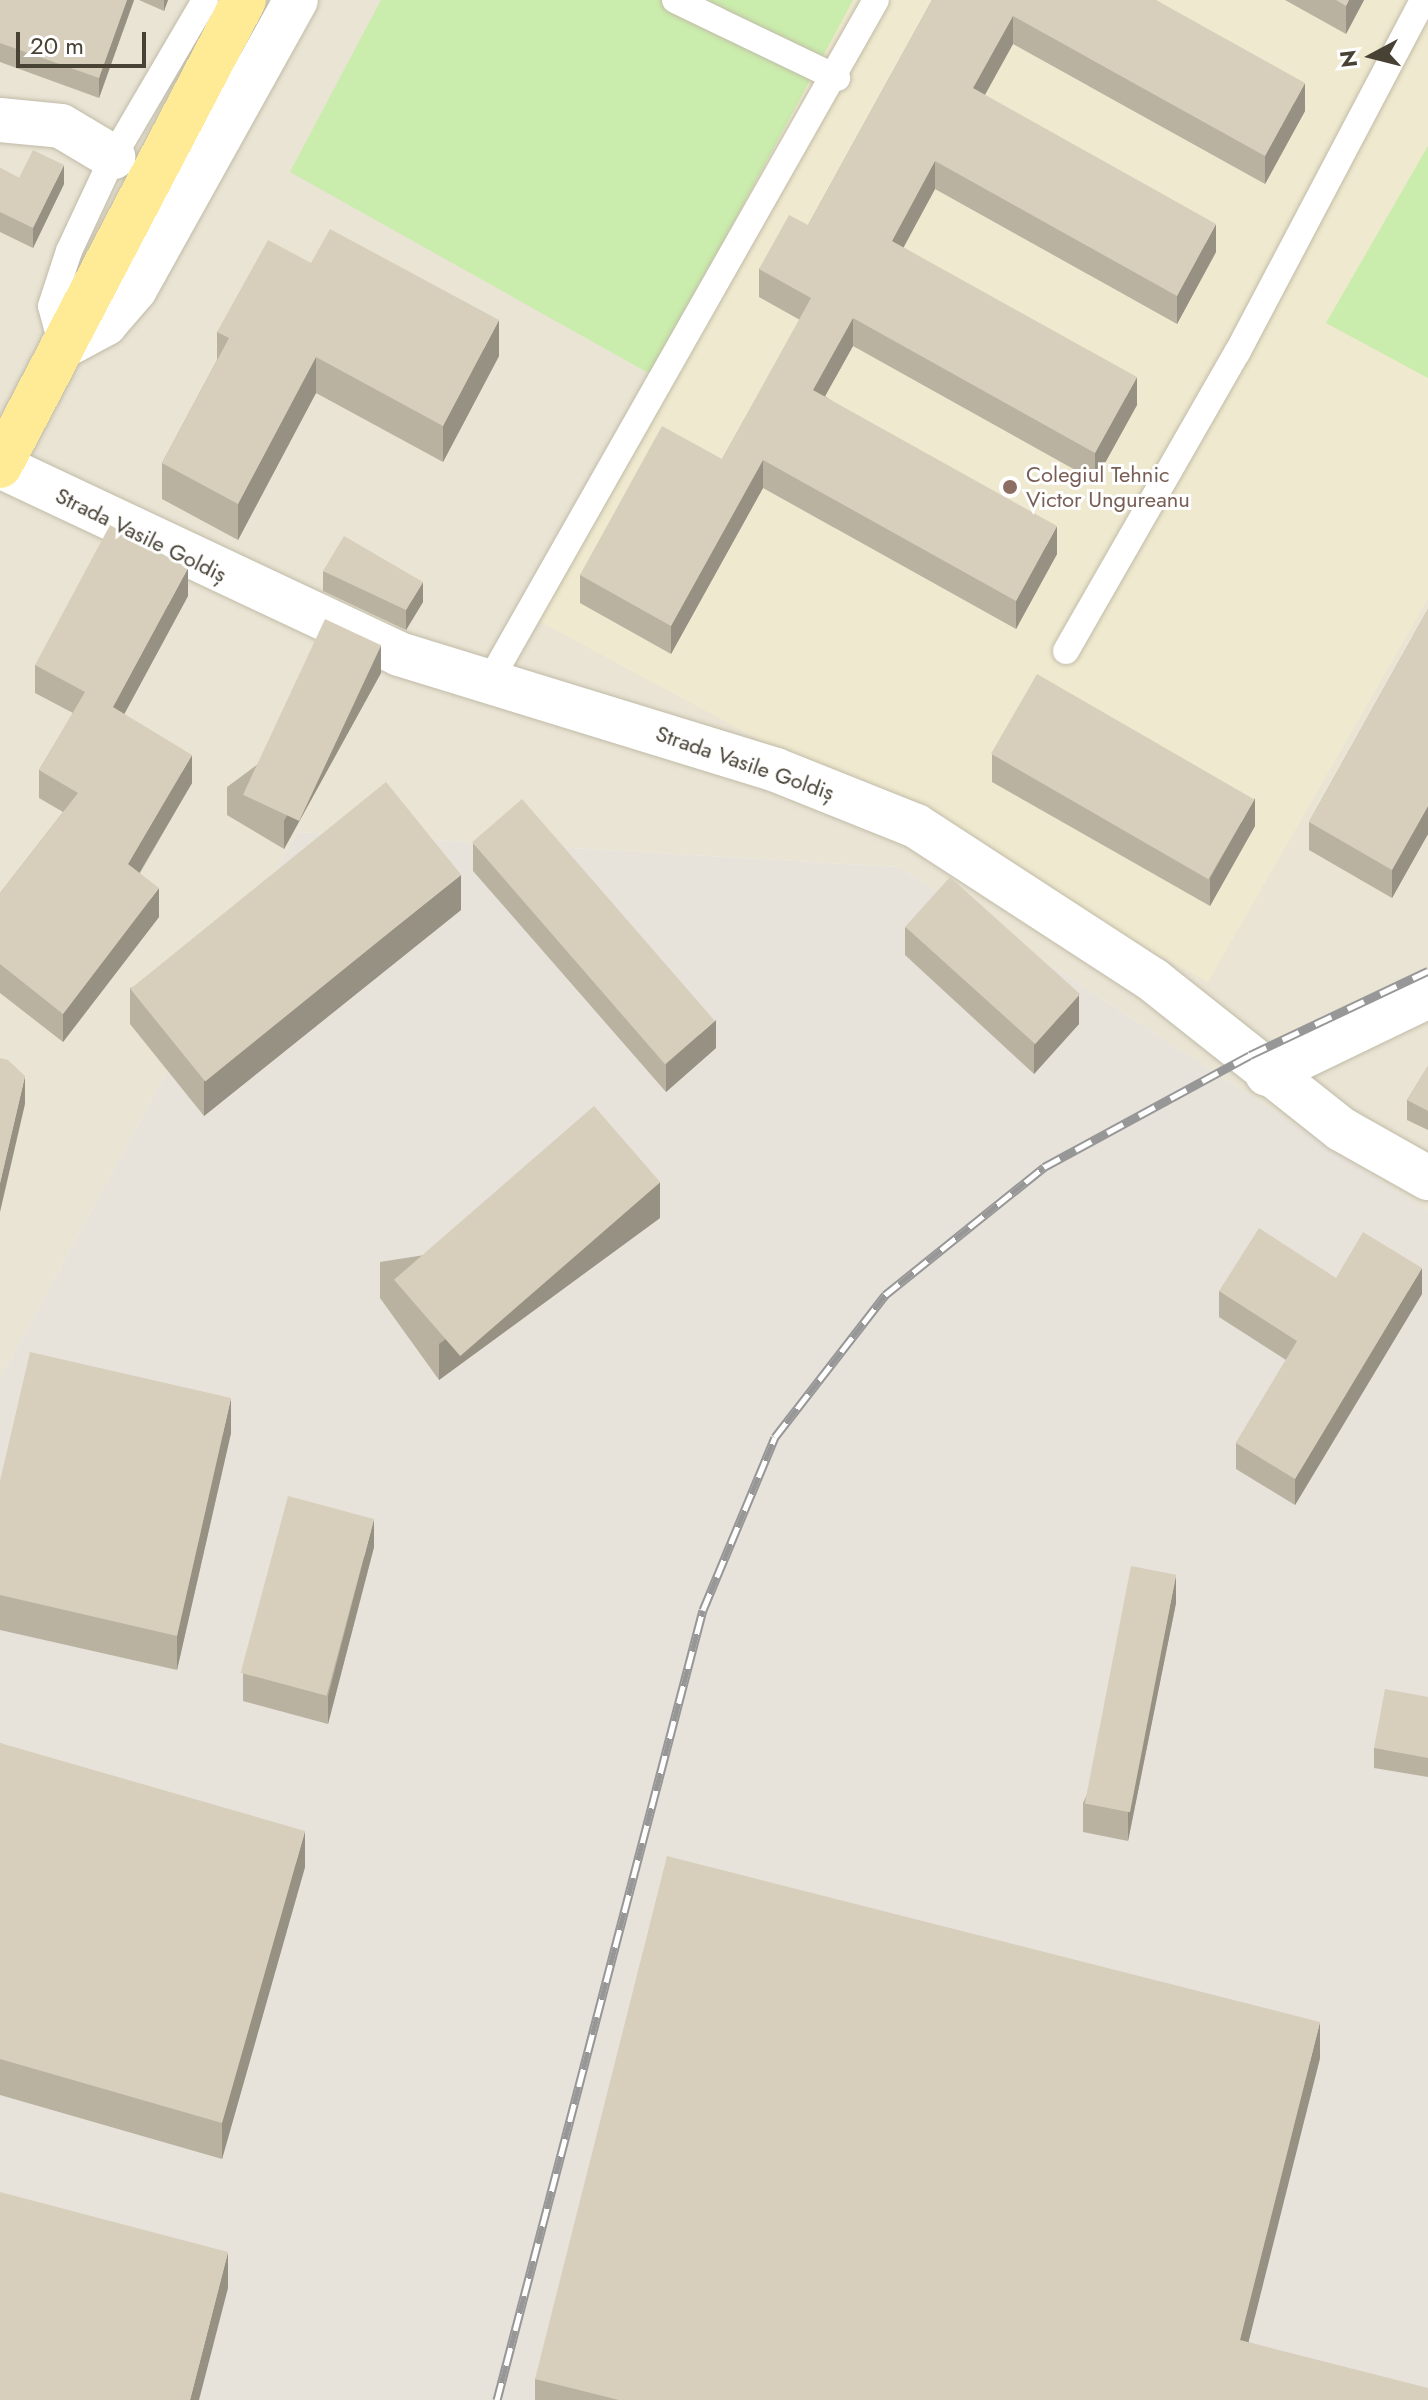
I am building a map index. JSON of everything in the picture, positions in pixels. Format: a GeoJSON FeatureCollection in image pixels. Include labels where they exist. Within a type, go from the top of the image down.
{"type":"FeatureCollection","features":[{"type":"Feature","properties":{"kind":"main road"},"geometry":{"type":"LineString","coordinates":[[0,466],[244,0]]}},
{"type":"Feature","properties":{"kind":"street"},"geometry":{"type":"LineString","coordinates":[[62,347],[105,324],[135,289],[296,0]]}},
{"type":"Feature","properties":{"kind":"street"},"geometry":{"type":"LineString","coordinates":[[0,120],[61,126],[113,157]]}},
{"type":"Feature","properties":{"kind":"street","name":"Strada Vasile Goldiș"},"geometry":{"type":"LineString","coordinates":[[0,466],[342,630],[488,684],[776,770],[916,826],[1153,980],[1267,1074],[1341,1129],[1428,1178]]}},
{"type":"Feature","properties":{"kind":"street"},"geometry":{"type":"LineString","coordinates":[[1267,1074],[1428,996]]}},
{"type":"Feature","properties":{"kind":"lane"},"geometry":{"type":"LineString","coordinates":[[62,347],[51,306],[113,157],[205,0]]}},
{"type":"Feature","properties":{"kind":"lane"},"geometry":{"type":"LineString","coordinates":[[675,0],[837,78]]}},
{"type":"Feature","properties":{"kind":"lane"},"geometry":{"type":"LineString","coordinates":[[488,684],[837,78],[876,0]]}},
{"type":"Feature","properties":{"kind":"lane"},"geometry":{"type":"LineString","coordinates":[[1066,651],[1237,353],[1423,0]]}},
{"type":"Feature","properties":{"kind":"shaded area"},"geometry":{"type":"Polygon","coordinates":[[[0,0],[1428,0],[1428,1211],[899,867],[297,832],[0,1379],[0,0]]]}},
{"type":"Feature","properties":{"kind":"shaded area","name":"Colegiul Tehnic Victor Ungureanu"},"geometry":{"type":"Polygon","coordinates":[[[853,0],[1428,0],[1428,599],[1208,982],[524,613],[853,0]]]}},
{"type":"Feature","properties":{"kind":"shaded area"},"geometry":{"type":"Polygon","coordinates":[[[297,832],[899,867],[1428,1211],[1428,2400],[0,2400],[0,1379],[297,832]]]}},
{"type":"Feature","properties":{"kind":"green space"},"geometry":{"type":"Polygon","coordinates":[[[381,0],[853,0],[652,375],[290,172],[381,0]]]}},
{"type":"Feature","properties":{"kind":"green space"},"geometry":{"type":"Polygon","coordinates":[[[1428,146],[1428,378],[1326,323],[1428,146]]]}},
{"type":"Feature","properties":{"kind":"building"},"geometry":{"type":"Polygon","coordinates":[[[0,0],[127,0],[99,78],[0,43],[0,0]]]}},
{"type":"Feature","properties":{"kind":"building","name":"Colegiul Tehnic Victor Ungureanu"},"geometry":{"type":"Polygon","coordinates":[[[932,0],[1156,0],[1305,83],[1265,156],[1013,16],[973,88],[1216,224],[1177,296],[935,161],[892,241],[1137,377],[1095,453],[853,318],[813,390],[1057,526],[1016,601],[763,460],[671,626],[580,575],[662,426],[722,459],[811,298],[759,269],[789,215],[808,225],[932,0]]]}},
{"type":"Feature","properties":{"kind":"building"},"geometry":{"type":"Polygon","coordinates":[[[33,150],[64,165],[33,228],[0,212],[0,168],[19,178],[33,150]]]}},
{"type":"Feature","properties":{"kind":"building"},"geometry":{"type":"Polygon","coordinates":[[[330,229],[499,320],[443,426],[316,357],[238,504],[162,463],[229,338],[217,332],[268,240],[311,263],[330,229]]]}},
{"type":"Feature","properties":{"kind":"building"},"geometry":{"type":"Polygon","coordinates":[[[110,525],[188,568],[113,707],[108,704],[192,755],[128,864],[159,888],[63,1014],[0,964],[0,893],[78,793],[39,770],[85,692],[35,665],[110,525]]]}},
{"type":"Feature","properties":{"kind":"building"},"geometry":{"type":"Polygon","coordinates":[[[344,536],[423,582],[406,610],[323,571],[344,536]]]}},
{"type":"Feature","properties":{"kind":"building"},"geometry":{"type":"Polygon","coordinates":[[[1428,609],[1428,806],[1392,870],[1309,822],[1428,609]]]}},
{"type":"Feature","properties":{"kind":"building"},"geometry":{"type":"Polygon","coordinates":[[[325,619],[381,645],[299,821],[243,795],[325,619]]]}},
{"type":"Feature","properties":{"kind":"building"},"geometry":{"type":"Polygon","coordinates":[[[1037,674],[1254,800],[1208,879],[991,754],[1037,674]]]}},
{"type":"Feature","properties":{"kind":"building"},"geometry":{"type":"Polygon","coordinates":[[[386,782],[461,874],[205,1082],[130,989],[386,782]]]}},
{"type":"Feature","properties":{"kind":"building"},"geometry":{"type":"Polygon","coordinates":[[[522,799],[715,1021],[665,1064],[472,842],[522,799]]]}},
{"type":"Feature","properties":{"kind":"building"},"geometry":{"type":"Polygon","coordinates":[[[950,877],[1080,994],[1035,1044],[905,927],[950,877]]]}},
{"type":"Feature","properties":{"kind":"building"},"geometry":{"type":"Polygon","coordinates":[[[0,1058],[8,1060],[25,1076],[0,1183],[0,1058]]]}},
{"type":"Feature","properties":{"kind":"building"},"geometry":{"type":"Polygon","coordinates":[[[1428,1066],[1428,1111],[1407,1100],[1428,1066]]]}},
{"type":"Feature","properties":{"kind":"building"},"geometry":{"type":"Polygon","coordinates":[[[594,1106],[660,1182],[460,1356],[394,1280],[594,1106]]]}},
{"type":"Feature","properties":{"kind":"building"},"geometry":{"type":"Polygon","coordinates":[[[1259,1228],[1336,1278],[1363,1232],[1422,1268],[1295,1479],[1236,1443],[1297,1341],[1219,1291],[1259,1228]]]}},
{"type":"Feature","properties":{"kind":"building"},"geometry":{"type":"Polygon","coordinates":[[[30,1352],[231,1398],[177,1636],[0,1595],[0,1481],[30,1352]]]}},
{"type":"Feature","properties":{"kind":"building"},"geometry":{"type":"Polygon","coordinates":[[[288,1496],[374,1519],[327,1696],[241,1673],[288,1496]]]}},
{"type":"Feature","properties":{"kind":"building"},"geometry":{"type":"Polygon","coordinates":[[[1131,1566],[1176,1575],[1130,1812],[1085,1804],[1131,1566]]]}},
{"type":"Feature","properties":{"kind":"building"},"geometry":{"type":"Polygon","coordinates":[[[1385,1689],[1428,1697],[1428,1758],[1374,1748],[1385,1689]]]}},
{"type":"Feature","properties":{"kind":"building"},"geometry":{"type":"Polygon","coordinates":[[[0,1743],[305,1831],[222,2123],[0,2059],[0,1743]]]}},
{"type":"Feature","properties":{"kind":"building"},"geometry":{"type":"Polygon","coordinates":[[[667,1856],[1320,2022],[1240,2340],[1428,2388],[1428,2400],[619,2400],[535,2379],[667,1856]]]}},
{"type":"Feature","properties":{"kind":"building"},"geometry":{"type":"Polygon","coordinates":[[[0,2192],[228,2252],[190,2400],[0,2400],[0,2192]]]}},
{"type":"Feature","properties":{"kind":"railway"},"geometry":{"type":"LineString","coordinates":[[497,2400],[703,1610],[775,1437],[885,1295],[1044,1167],[1250,1055],[1428,971]]}},
{"type":"Feature","properties":{"kind":"place","name":"Colegiul Tehnic Victor Ungureanu"},"geometry":{"type":"Point","coordinates":[1010,487]}}]}
